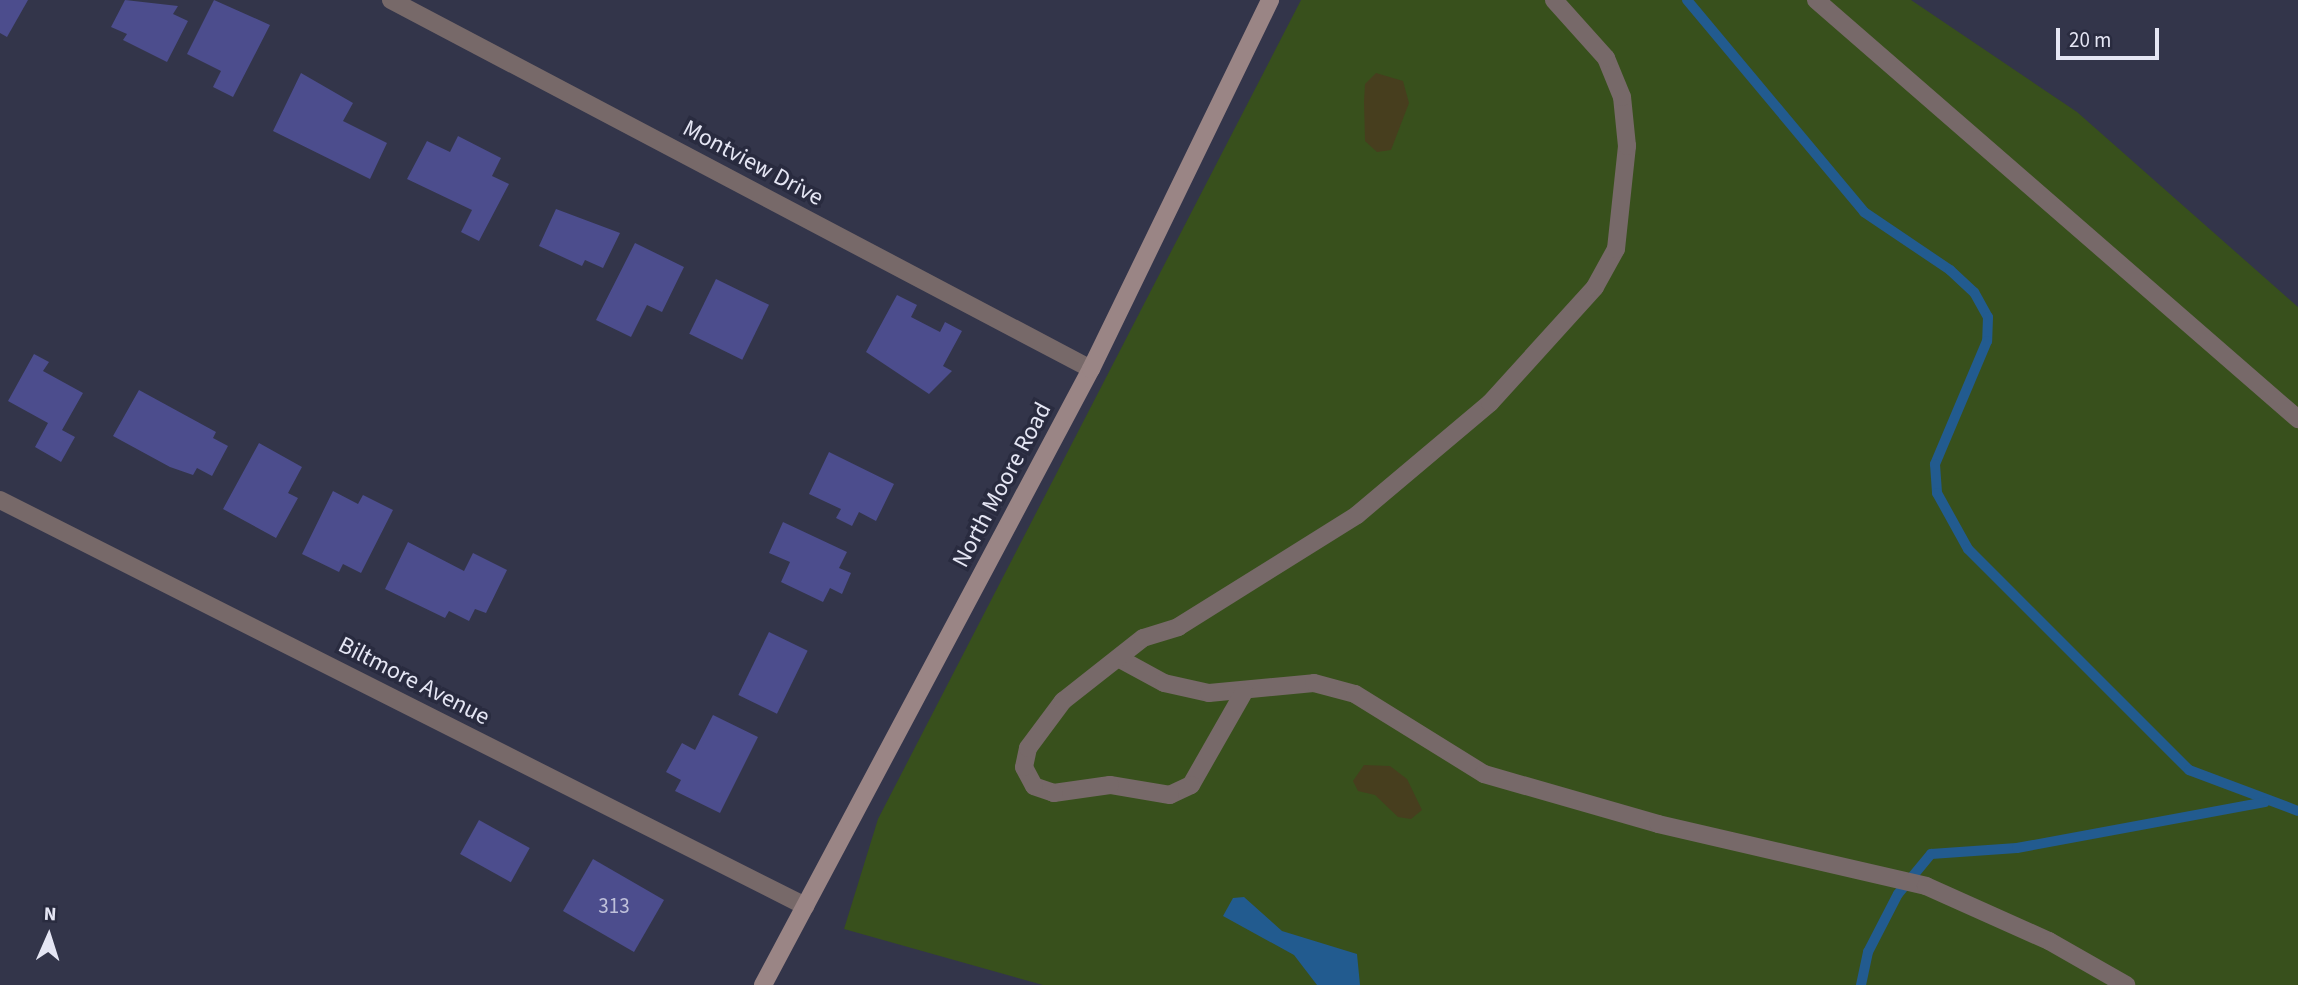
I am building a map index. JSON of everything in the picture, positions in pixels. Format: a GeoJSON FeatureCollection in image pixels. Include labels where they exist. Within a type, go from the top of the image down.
{"type":"FeatureCollection","features":[{"type":"Feature","properties":{"kind":"main road","name":"North Moore Road"},"geometry":{"type":"LineString","coordinates":[[763,985],[1091,369],[1270,0]]}},
{"type":"Feature","properties":{"kind":"street","name":"Montview Drive"},"geometry":{"type":"LineString","coordinates":[[391,0],[1091,369]]}},
{"type":"Feature","properties":{"kind":"street"},"geometry":{"type":"LineString","coordinates":[[1244,692],[1191,785],[1170,795],[1141,786],[1055,793],[1034,786],[1024,767],[1028,748],[1063,701],[1120,659],[1143,638],[1188,621],[1357,515],[1490,403],[1595,287],[1616,249],[1627,146],[1622,97],[1606,58],[1554,0]]}},
{"type":"Feature","properties":{"kind":"street"},"geometry":{"type":"LineString","coordinates":[[1816,0],[2298,419]]}},
{"type":"Feature","properties":{"kind":"street","name":"Biltmore Avenue"},"geometry":{"type":"LineString","coordinates":[[0,500],[805,905]]}},
{"type":"Feature","properties":{"kind":"street"},"geometry":{"type":"LineString","coordinates":[[1120,659],[1164,683],[1209,693],[1244,692],[1314,683],[1355,694],[1484,774],[1516,786],[1926,886],[2049,941],[2126,985]]}},
{"type":"Feature","properties":{"kind":"green space"},"geometry":{"type":"Polygon","coordinates":[[[1301,0],[1911,0],[2077,112],[2298,307],[2298,985],[1043,985],[844,929],[878,819],[1301,0]]]}},
{"type":"Feature","properties":{"kind":"sand"},"geometry":{"type":"Polygon","coordinates":[[[1376,73],[1403,81],[1409,103],[1391,150],[1377,152],[1365,141],[1364,102],[1365,84],[1376,73]]]}},
{"type":"Feature","properties":{"kind":"sand"},"geometry":{"type":"Polygon","coordinates":[[[1364,765],[1390,766],[1407,779],[1422,810],[1411,819],[1398,817],[1375,795],[1358,791],[1353,781],[1364,765]]]}},
{"type":"Feature","properties":{"kind":"water"},"geometry":{"type":"Polygon","coordinates":[[[1244,897],[1282,931],[1357,954],[1360,985],[1317,985],[1294,955],[1223,916],[1233,898],[1244,897]]]}},
{"type":"Feature","properties":{"kind":"building"},"geometry":{"type":"Polygon","coordinates":[[[0,0],[28,0],[7,37],[0,33],[0,0]]]}},
{"type":"Feature","properties":{"kind":"building"},"geometry":{"type":"Polygon","coordinates":[[[125,0],[178,6],[173,14],[188,21],[167,62],[123,40],[127,34],[111,27],[125,0]]]}},
{"type":"Feature","properties":{"kind":"building"},"geometry":{"type":"Polygon","coordinates":[[[214,0],[270,25],[233,97],[213,87],[221,71],[187,54],[214,0]]]}},
{"type":"Feature","properties":{"kind":"building"},"geometry":{"type":"Polygon","coordinates":[[[301,73],[353,103],[343,121],[387,143],[370,179],[273,131],[301,73]]]}},
{"type":"Feature","properties":{"kind":"building"},"geometry":{"type":"Polygon","coordinates":[[[458,136],[501,158],[492,176],[509,184],[479,241],[461,232],[472,210],[407,179],[427,141],[450,152],[458,136]]]}},
{"type":"Feature","properties":{"kind":"building"},"geometry":{"type":"Polygon","coordinates":[[[556,209],[620,233],[603,268],[585,260],[582,266],[539,246],[556,209]]]}},
{"type":"Feature","properties":{"kind":"building"},"geometry":{"type":"Polygon","coordinates":[[[635,243],[684,267],[662,312],[647,305],[631,337],[596,320],[635,243]]]}},
{"type":"Feature","properties":{"kind":"building"},"geometry":{"type":"Polygon","coordinates":[[[716,279],[769,305],[742,360],[689,334],[716,279]]]}},
{"type":"Feature","properties":{"kind":"building"},"geometry":{"type":"Polygon","coordinates":[[[897,295],[917,305],[911,317],[940,332],[945,322],[962,331],[943,366],[952,371],[929,394],[866,352],[897,295]]]}},
{"type":"Feature","properties":{"kind":"building"},"geometry":{"type":"Polygon","coordinates":[[[34,354],[49,362],[43,371],[83,393],[62,430],[75,437],[61,462],[35,447],[48,423],[8,401],[34,354]]]}},
{"type":"Feature","properties":{"kind":"building"},"geometry":{"type":"Polygon","coordinates":[[[139,390],[216,432],[213,438],[228,446],[212,476],[197,468],[193,475],[170,467],[113,436],[139,390]]]}},
{"type":"Feature","properties":{"kind":"building"},"geometry":{"type":"Polygon","coordinates":[[[259,443],[302,467],[288,493],[298,498],[276,538],[223,509],[259,443]]]}},
{"type":"Feature","properties":{"kind":"building"},"geometry":{"type":"Polygon","coordinates":[[[829,452],[894,484],[876,521],[859,512],[852,526],[836,518],[841,509],[809,494],[829,452]]]}},
{"type":"Feature","properties":{"kind":"building"},"geometry":{"type":"Polygon","coordinates":[[[333,491],[358,504],[363,495],[393,510],[361,573],[343,564],[339,572],[302,554],[333,491]]]}},
{"type":"Feature","properties":{"kind":"building"},"geometry":{"type":"Polygon","coordinates":[[[783,522],[847,552],[839,568],[851,573],[842,594],[830,588],[823,602],[781,582],[790,562],[769,553],[783,522]]]}},
{"type":"Feature","properties":{"kind":"building"},"geometry":{"type":"Polygon","coordinates":[[[408,542],[464,571],[473,553],[507,570],[486,613],[475,609],[469,621],[449,611],[445,618],[385,589],[408,542]]]}},
{"type":"Feature","properties":{"kind":"building"},"geometry":{"type":"Polygon","coordinates":[[[769,632],[808,651],[777,714],[738,695],[769,632]]]}},
{"type":"Feature","properties":{"kind":"building"},"geometry":{"type":"Polygon","coordinates":[[[713,715],[758,737],[720,813],[675,791],[681,780],[666,772],[682,743],[695,750],[713,715]]]}},
{"type":"Feature","properties":{"kind":"building"},"geometry":{"type":"Polygon","coordinates":[[[479,820],[530,848],[511,882],[460,854],[479,820]]]}},
{"type":"Feature","properties":{"kind":"building"},"geometry":{"type":"Polygon","coordinates":[[[593,859],[664,900],[634,952],[563,911],[593,859]]]}},
{"type":"Feature","properties":{"kind":"waterway"},"geometry":{"type":"LineString","coordinates":[[1687,0],[1864,212],[1950,270],[1974,292],[1988,317],[1987,341],[1935,464],[1937,493],[1968,549],[2189,770],[2298,811]]}},
{"type":"Feature","properties":{"kind":"waterway"},"geometry":{"type":"LineString","coordinates":[[1861,985],[1868,952],[1898,894],[1931,854],[2017,848],[2265,802]]}}]}
